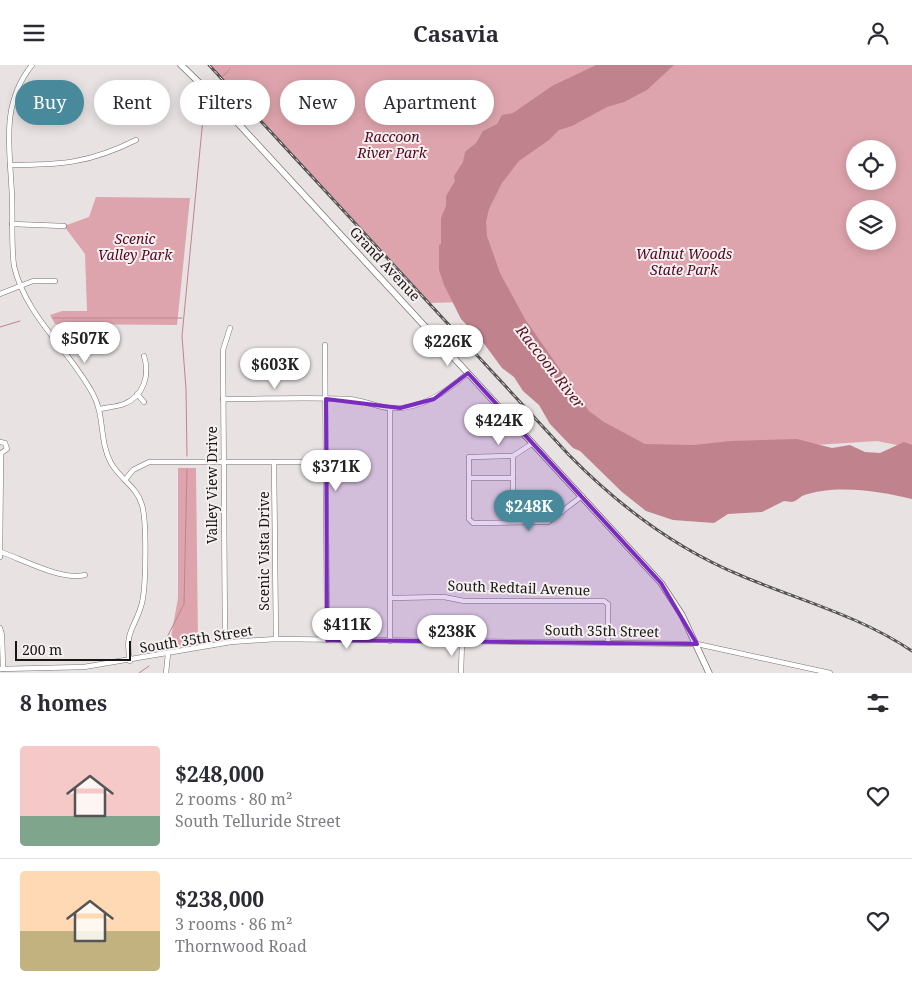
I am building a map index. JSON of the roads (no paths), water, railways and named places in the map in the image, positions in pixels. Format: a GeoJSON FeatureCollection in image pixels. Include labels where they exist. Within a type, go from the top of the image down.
{"type":"FeatureCollection","features":[{"type":"Feature","properties":{"kind":"main road","name":"Grand Avenue"},"geometry":{"type":"LineString","coordinates":[[181,65],[212,95],[661,583],[682,615],[709,673]]}},
{"type":"Feature","properties":{"kind":"street"},"geometry":{"type":"LineString","coordinates":[[32,65],[21,77],[14,91],[4,129],[10,165],[12,256],[20,287],[33,310],[87,384],[100,409],[108,456],[114,468],[140,499],[144,515],[143,596],[128,634],[130,661]]}},
{"type":"Feature","properties":{"kind":"street"},"geometry":{"type":"LineString","coordinates":[[10,165],[62,164],[88,160],[136,140]]}},
{"type":"Feature","properties":{"kind":"street"},"geometry":{"type":"LineString","coordinates":[[12,224],[64,225]]}},
{"type":"Feature","properties":{"kind":"street"},"geometry":{"type":"LineString","coordinates":[[0,294],[38,280],[55,281]]}},
{"type":"Feature","properties":{"kind":"street","name":"Valley View Drive"},"geometry":{"type":"LineString","coordinates":[[225,643],[223,350],[230,328]]}},
{"type":"Feature","properties":{"kind":"street"},"geometry":{"type":"LineString","coordinates":[[325,345],[327,640]]}},
{"type":"Feature","properties":{"kind":"street"},"geometry":{"type":"LineString","coordinates":[[100,409],[125,403],[138,394],[144,385],[146,374],[144,356]]}},
{"type":"Feature","properties":{"kind":"street"},"geometry":{"type":"LineString","coordinates":[[223,399],[351,399],[390,408],[414,405],[434,399],[468,373]]}},
{"type":"Feature","properties":{"kind":"street"},"geometry":{"type":"LineString","coordinates":[[138,394],[144,402]]}},
{"type":"Feature","properties":{"kind":"street"},"geometry":{"type":"LineString","coordinates":[[390,408],[390,641]]}},
{"type":"Feature","properties":{"kind":"street"},"geometry":{"type":"LineString","coordinates":[[0,442],[5,443],[7,449],[0,454],[0,557]]}},
{"type":"Feature","properties":{"kind":"street"},"geometry":{"type":"LineString","coordinates":[[533,443],[513,456],[469,457],[469,519],[472,523],[548,522],[582,496]]}},
{"type":"Feature","properties":{"kind":"street"},"geometry":{"type":"LineString","coordinates":[[513,456],[513,522]]}},
{"type":"Feature","properties":{"kind":"street"},"geometry":{"type":"LineString","coordinates":[[125,480],[133,470],[148,462],[326,462]]}},
{"type":"Feature","properties":{"kind":"street","name":"Scenic Vista Drive"},"geometry":{"type":"LineString","coordinates":[[274,462],[276,639]]}},
{"type":"Feature","properties":{"kind":"street"},"geometry":{"type":"LineString","coordinates":[[469,478],[513,478]]}},
{"type":"Feature","properties":{"kind":"street"},"geometry":{"type":"LineString","coordinates":[[513,499],[552,500],[562,512]]}},
{"type":"Feature","properties":{"kind":"street"},"geometry":{"type":"LineString","coordinates":[[1,552],[65,575],[77,577],[85,575]]}},
{"type":"Feature","properties":{"kind":"street","name":"South Redtail Avenue"},"geometry":{"type":"LineString","coordinates":[[390,598],[444,597],[464,601],[604,601],[608,604],[608,643]]}},
{"type":"Feature","properties":{"kind":"street"},"geometry":{"type":"LineString","coordinates":[[0,628],[2,669]]}},
{"type":"Feature","properties":{"kind":"street","name":"South 35th Street"},"geometry":{"type":"LineString","coordinates":[[2,669],[84,667],[130,661],[225,643],[276,639],[697,644],[830,673]]}},
{"type":"Feature","properties":{"kind":"street"},"geometry":{"type":"LineString","coordinates":[[461,673],[462,641]]}},
{"type":"Feature","properties":{"kind":"street"},"geometry":{"type":"LineString","coordinates":[[166,673],[168,654]]}},
{"type":"Feature","properties":{"kind":"water","name":"Raccoon River"},"geometry":{"type":"Polygon","coordinates":[[[596,65],[674,65],[647,90],[624,102],[607,107],[572,126],[559,130],[549,140],[519,161],[502,183],[489,209],[486,222],[487,236],[500,273],[525,319],[589,411],[604,422],[645,444],[694,445],[730,441],[797,439],[832,448],[850,445],[865,452],[880,453],[904,442],[912,445],[912,499],[871,491],[828,490],[802,496],[792,502],[784,501],[762,512],[728,514],[714,523],[673,520],[646,511],[622,492],[580,451],[573,448],[550,424],[539,405],[523,391],[514,377],[502,368],[482,341],[461,319],[444,285],[439,270],[439,245],[441,244],[441,218],[446,206],[446,196],[455,181],[454,176],[463,162],[465,152],[476,143],[483,131],[497,124],[502,115],[513,113],[552,86],[596,65]]]}},
{"type":"Feature","properties":{"kind":"waterway"},"geometry":{"type":"LineString","coordinates":[[223,76],[230,69]]}},
{"type":"Feature","properties":{"kind":"waterway"},"geometry":{"type":"LineString","coordinates":[[187,456],[186,389],[182,336],[202,125]]}},
{"type":"Feature","properties":{"kind":"waterway"},"geometry":{"type":"LineString","coordinates":[[53,318],[182,318]]}},
{"type":"Feature","properties":{"kind":"waterway"},"geometry":{"type":"LineString","coordinates":[[0,327],[20,321]]}},
{"type":"Feature","properties":{"kind":"waterway"},"geometry":{"type":"LineString","coordinates":[[161,649],[184,604],[187,469]]}},
{"type":"Feature","properties":{"kind":"waterway"},"geometry":{"type":"LineString","coordinates":[[139,673],[149,666]]}},
{"type":"Feature","properties":{"kind":"railway"},"geometry":{"type":"LineString","coordinates":[[209,65],[569,455],[628,509],[694,553],[742,576],[850,618],[872,628],[912,651]]}},
{"type":"Feature","properties":{"kind":"park label","name":"Raccoon River Park"},"geometry":{"type":"Point","coordinates":[392,145]}},
{"type":"Feature","properties":{"kind":"park label","name":"Scenic Valley Park"},"geometry":{"type":"Point","coordinates":[135,247]}},
{"type":"Feature","properties":{"kind":"park label","name":"Walnut Woods State Park"},"geometry":{"type":"Point","coordinates":[684,262]}}]}
